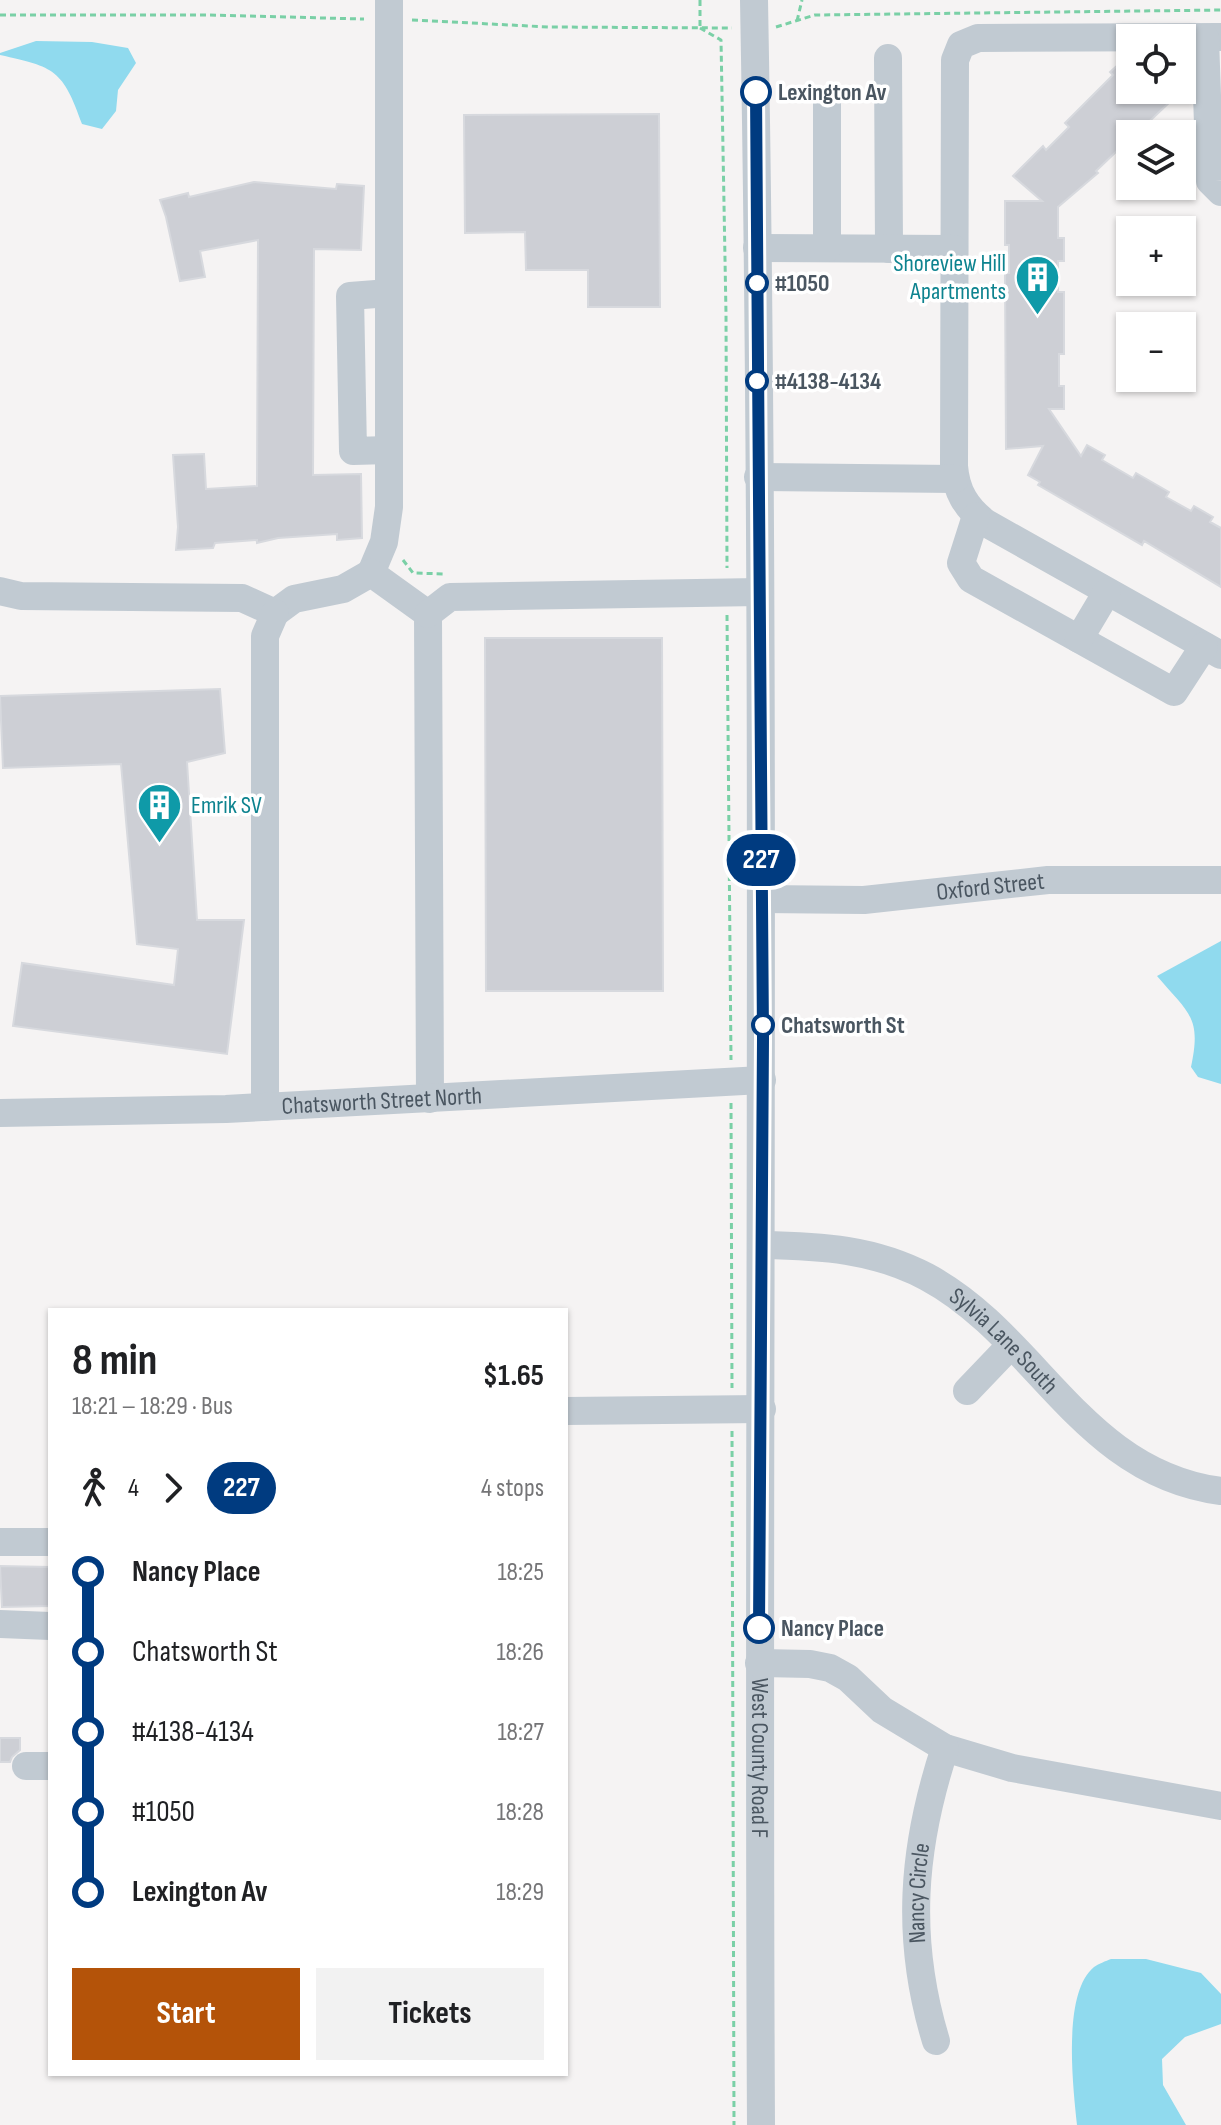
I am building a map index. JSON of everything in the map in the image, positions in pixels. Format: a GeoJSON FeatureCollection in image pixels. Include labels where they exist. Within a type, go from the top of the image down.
{"type":"FeatureCollection","features":[{"type":"Feature","properties":{"kind":"street","name":"West County Road F"},"geometry":{"type":"LineString","coordinates":[[754,0],[762,1080],[759,1663],[761,2125]]}},
{"type":"Feature","properties":{"kind":"street"},"geometry":{"type":"LineString","coordinates":[[265,1107],[265,636],[275,613],[294,599],[343,589],[371,573],[382,547],[389,507],[388,10]]}},
{"type":"Feature","properties":{"kind":"street"},"geometry":{"type":"LineString","coordinates":[[976,516],[961,563],[971,579],[1174,692],[1212,651],[976,516],[959,492],[955,479],[954,249],[955,60],[961,45],[978,38],[1213,38],[1210,181],[1221,192]]}},
{"type":"Feature","properties":{"kind":"street"},"geometry":{"type":"LineString","coordinates":[[888,58],[889,249]]}},
{"type":"Feature","properties":{"kind":"street"},"geometry":{"type":"LineString","coordinates":[[827,101],[827,248]]}},
{"type":"Feature","properties":{"kind":"street"},"geometry":{"type":"LineString","coordinates":[[757,248],[954,249]]}},
{"type":"Feature","properties":{"kind":"street"},"geometry":{"type":"LineString","coordinates":[[389,293],[350,296],[353,451],[389,450]]}},
{"type":"Feature","properties":{"kind":"street"},"geometry":{"type":"LineString","coordinates":[[758,477],[955,479]]}},
{"type":"Feature","properties":{"kind":"street"},"geometry":{"type":"LineString","coordinates":[[371,573],[428,614]]}},
{"type":"Feature","properties":{"kind":"street"},"geometry":{"type":"LineString","coordinates":[[0,591],[21,596],[242,598],[275,613]]}},
{"type":"Feature","properties":{"kind":"street"},"geometry":{"type":"LineString","coordinates":[[428,614],[450,597],[759,592]]}},
{"type":"Feature","properties":{"kind":"street"},"geometry":{"type":"LineString","coordinates":[[1079,639],[1107,592]]}},
{"type":"Feature","properties":{"kind":"street"},"geometry":{"type":"LineString","coordinates":[[428,614],[430,1099]]}},
{"type":"Feature","properties":{"kind":"street","name":"Oxford Street"},"geometry":{"type":"LineString","coordinates":[[761,899],[864,900],[1048,880],[1221,880]]}},
{"type":"Feature","properties":{"kind":"street","name":"Chatsworth Street North"},"geometry":{"type":"LineString","coordinates":[[0,1113],[265,1107],[762,1080]]}},
{"type":"Feature","properties":{"kind":"street","name":"Sylvia Lane South"},"geometry":{"type":"LineString","coordinates":[[762,1245],[832,1247],[864,1252],[928,1277],[981,1315],[1083,1421],[1111,1444],[1172,1478],[1221,1491]]}},
{"type":"Feature","properties":{"kind":"street"},"geometry":{"type":"LineString","coordinates":[[967,1391],[1011,1345]]}},
{"type":"Feature","properties":{"kind":"street"},"geometry":{"type":"LineString","coordinates":[[568,1411],[762,1409]]}},
{"type":"Feature","properties":{"kind":"street"},"geometry":{"type":"LineString","coordinates":[[0,1542],[48,1542]]}},
{"type":"Feature","properties":{"kind":"street"},"geometry":{"type":"LineString","coordinates":[[0,1624],[48,1626]]}},
{"type":"Feature","properties":{"kind":"street"},"geometry":{"type":"LineString","coordinates":[[759,1663],[810,1664],[830,1668],[848,1678],[882,1710],[945,1748],[1012,1768],[1221,1806]]}},
{"type":"Feature","properties":{"kind":"street","name":"Nancy Circle"},"geometry":{"type":"LineString","coordinates":[[936,2041],[929,2016],[915,1924],[915,1904],[921,1834],[945,1748]]}},
{"type":"Feature","properties":{"kind":"path"},"geometry":{"type":"LineString","coordinates":[[700,0],[700,28]]}},
{"type":"Feature","properties":{"kind":"path"},"geometry":{"type":"LineString","coordinates":[[802,0],[797,21],[815,15],[1221,10]]}},
{"type":"Feature","properties":{"kind":"path"},"geometry":{"type":"LineString","coordinates":[[0,15],[207,15],[388,10],[549,27],[700,28],[721,40],[731,1081],[734,2125]]}},
{"type":"Feature","properties":{"kind":"path"},"geometry":{"type":"LineString","coordinates":[[382,547],[396,553],[413,573],[459,574]]}},
{"type":"Feature","properties":{"kind":"water"},"geometry":{"type":"Polygon","coordinates":[[[36,41],[92,42],[128,48],[136,63],[118,90],[116,111],[102,129],[82,124],[69,92],[54,74],[33,63],[0,55],[36,41]]]}},
{"type":"Feature","properties":{"kind":"water"},"geometry":{"type":"Polygon","coordinates":[[[1221,941],[1221,1084],[1198,1077],[1191,1067],[1195,1036],[1190,1016],[1157,976],[1221,941]]]}},
{"type":"Feature","properties":{"kind":"water"},"geometry":{"type":"Polygon","coordinates":[[[1111,1959],[1146,1959],[1201,1973],[1221,1994],[1221,2024],[1185,2037],[1162,2059],[1163,2085],[1186,2125],[1077,2125],[1072,2042],[1077,1997],[1094,1967],[1111,1959]]]}},
{"type":"Feature","properties":{"kind":"building","name":"Shoreview Hill Apartments"},"geometry":{"type":"Polygon","coordinates":[[[1116,67],[1116,104],[1168,104],[1151,120],[1116,120],[1116,152],[1096,171],[1098,173],[1058,207],[1058,238],[1064,238],[1064,261],[1058,261],[1058,292],[1064,292],[1064,354],[1059,354],[1059,386],[1064,386],[1064,409],[1049,409],[1081,456],[1087,445],[1105,455],[1102,460],[1133,478],[1136,473],[1169,492],[1166,497],[1191,511],[1194,506],[1213,517],[1210,522],[1221,528],[1221,587],[1144,541],[1142,545],[1038,485],[1040,482],[1028,475],[1043,446],[1006,449],[1005,273],[1009,273],[1009,245],[1005,245],[1005,201],[1042,201],[1013,176],[1043,146],[1046,150],[1069,127],[1065,123],[1113,75],[1110,72],[1116,67]]]}},
{"type":"Feature","properties":{"kind":"building"},"geometry":{"type":"Polygon","coordinates":[[[659,114],[660,307],[588,307],[588,270],[526,270],[525,232],[465,233],[464,115],[659,114]]]}},
{"type":"Feature","properties":{"kind":"building"},"geometry":{"type":"Polygon","coordinates":[[[254,182],[336,189],[337,184],[364,186],[361,250],[314,249],[313,475],[361,474],[362,538],[337,540],[337,534],[278,538],[257,543],[257,540],[215,543],[213,548],[176,550],[178,527],[173,455],[204,454],[206,489],[257,486],[258,240],[200,251],[205,277],[180,281],[160,200],[188,193],[189,197],[254,182]]]}},
{"type":"Feature","properties":{"kind":"building"},"geometry":{"type":"Polygon","coordinates":[[[485,638],[662,638],[663,991],[486,991],[485,638]]]}},
{"type":"Feature","properties":{"kind":"building","name":"Emrik SV"},"geometry":{"type":"Polygon","coordinates":[[[220,689],[225,753],[187,762],[197,920],[244,920],[227,1054],[13,1026],[22,963],[174,985],[178,949],[137,944],[121,764],[3,768],[0,696],[220,689]]]}},
{"type":"Feature","properties":{"kind":"building"},"geometry":{"type":"Polygon","coordinates":[[[0,1566],[48,1567],[48,1606],[2,1607],[0,1566]]]}},
{"type":"Feature","properties":{"kind":"building"},"geometry":{"type":"Polygon","coordinates":[[[0,1738],[20,1738],[20,1750],[10,1762],[0,1762],[0,1738]]]}},
{"type":"Feature","properties":{"kind":"bus line","name":"227"},"geometry":{"type":"LineString","coordinates":[[756,92],[763,1038],[759,1628]]}},
{"type":"Feature","properties":{"kind":"place","name":"Lexington Av"},"geometry":{"type":"Point","coordinates":[756,92]}},
{"type":"Feature","properties":{"kind":"place","name":"#1050"},"geometry":{"type":"Point","coordinates":[757,283]}},
{"type":"Feature","properties":{"kind":"place","name":"Shoreview Hill Apartments"},"geometry":{"type":"Point","coordinates":[1037,316]}},
{"type":"Feature","properties":{"kind":"place","name":"#4138-4134"},"geometry":{"type":"Point","coordinates":[757,381]}},
{"type":"Feature","properties":{"kind":"place","name":"Emrik SV"},"geometry":{"type":"Point","coordinates":[160,844]}},
{"type":"Feature","properties":{"kind":"place","name":"Chatsworth St"},"geometry":{"type":"Point","coordinates":[763,1025]}},
{"type":"Feature","properties":{"kind":"place","name":"Nancy Place"},"geometry":{"type":"Point","coordinates":[759,1628]}}]}
